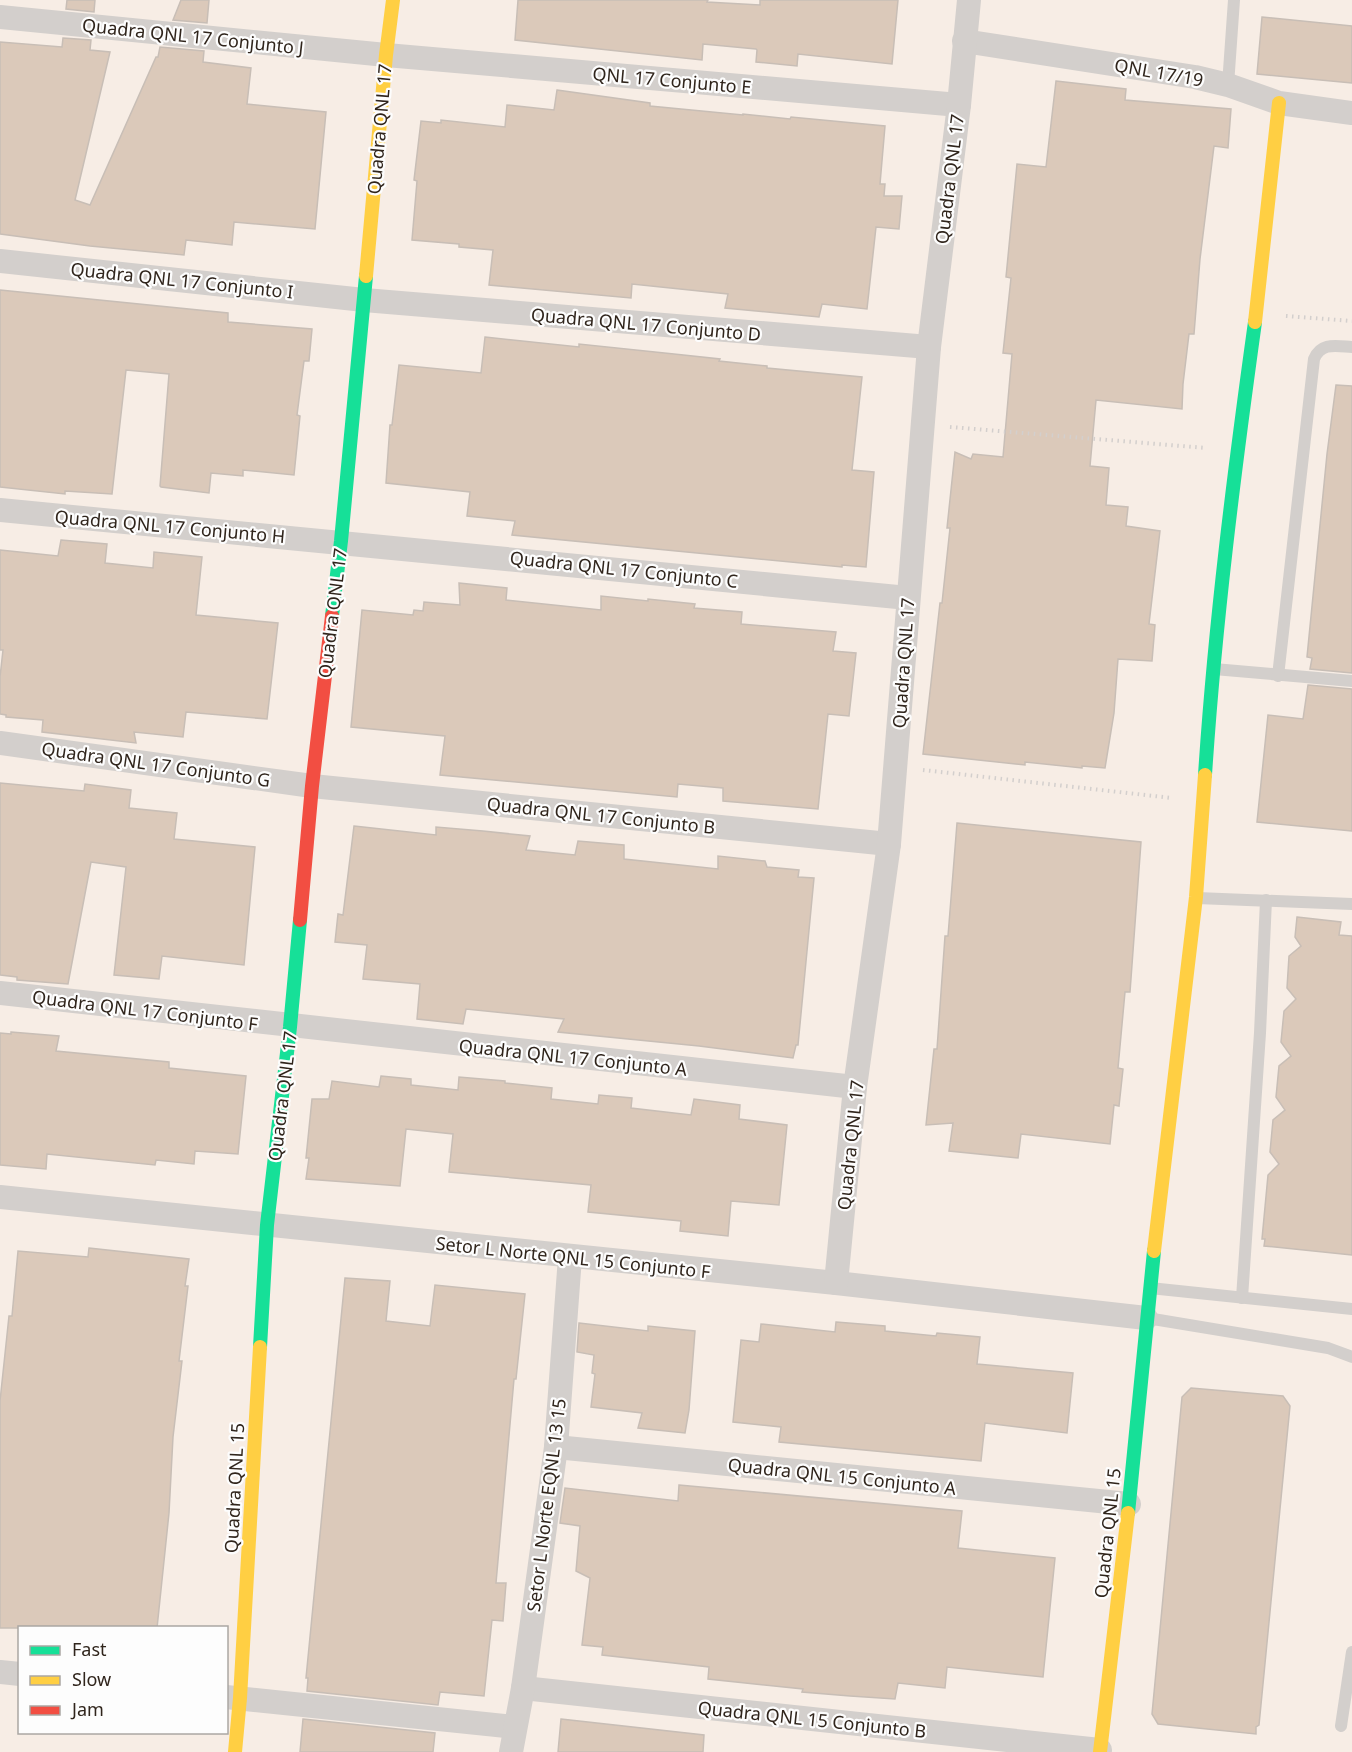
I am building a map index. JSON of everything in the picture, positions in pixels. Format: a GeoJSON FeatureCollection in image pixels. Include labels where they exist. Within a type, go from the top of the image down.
{"type":"FeatureCollection","features":[{"type":"Feature","properties":{"kind":"street","name":"Quadra QNL 17"},"geometry":{"type":"LineString","coordinates":[[267,1225],[290,1027],[312,786],[341,541],[393,0]]}},
{"type":"Feature","properties":{"kind":"street","name":"Quadra QNL 17"},"geometry":{"type":"LineString","coordinates":[[836,1283],[855,1087],[889,844],[929,347],[969,0]]}},
{"type":"Feature","properties":{"kind":"street","name":"Quadra QNL 17 Conjunto J"},"geometry":{"type":"LineString","coordinates":[[0,17],[386,55]]}},
{"type":"Feature","properties":{"kind":"street","name":"QNL 17/19"},"geometry":{"type":"LineString","coordinates":[[964,41],[1195,77],[1228,85],[1279,103],[1352,113]]}},
{"type":"Feature","properties":{"kind":"street","name":"QNL 17 Conjunto E"},"geometry":{"type":"LineString","coordinates":[[386,55],[958,105]]}},
{"type":"Feature","properties":{"kind":"street"},"geometry":{"type":"LineString","coordinates":[[1146,1318],[1196,897],[1212,669],[1237,450],[1256,314],[1279,103]]}},
{"type":"Feature","properties":{"kind":"street","name":"Quadra QNL 17 Conjunto I"},"geometry":{"type":"LineString","coordinates":[[0,261],[364,300]]}},
{"type":"Feature","properties":{"kind":"street","name":"Quadra QNL 17 Conjunto D"},"geometry":{"type":"LineString","coordinates":[[364,300],[929,347]]}},
{"type":"Feature","properties":{"kind":"street","name":"Quadra QNL 17 Conjunto H"},"geometry":{"type":"LineString","coordinates":[[0,510],[341,541]]}},
{"type":"Feature","properties":{"kind":"street","name":"Quadra QNL 17 Conjunto C"},"geometry":{"type":"LineString","coordinates":[[341,541],[908,598]]}},
{"type":"Feature","properties":{"kind":"street","name":"Quadra QNL 17 Conjunto G"},"geometry":{"type":"LineString","coordinates":[[0,742],[312,786]]}},
{"type":"Feature","properties":{"kind":"street","name":"Quadra QNL 17 Conjunto B"},"geometry":{"type":"LineString","coordinates":[[312,786],[889,844]]}},
{"type":"Feature","properties":{"kind":"street","name":"Quadra QNL 17 Conjunto F"},"geometry":{"type":"LineString","coordinates":[[0,993],[290,1027]]}},
{"type":"Feature","properties":{"kind":"street","name":"Quadra QNL 17 Conjunto A"},"geometry":{"type":"LineString","coordinates":[[290,1027],[855,1087]]}},
{"type":"Feature","properties":{"kind":"street","name":"Setor L Norte QNL 15 Conjunto F"},"geometry":{"type":"LineString","coordinates":[[0,1197],[836,1283],[1146,1318]]}},
{"type":"Feature","properties":{"kind":"street","name":"Quadra QNL 15"},"geometry":{"type":"LineString","coordinates":[[235,1752],[233,1698],[267,1225]]}},
{"type":"Feature","properties":{"kind":"street","name":"Setor L Norte EQNL 13 15"},"geometry":{"type":"LineString","coordinates":[[511,1752],[524,1688],[556,1447],[570,1257]]}},
{"type":"Feature","properties":{"kind":"street","name":"Quadra QNL 15"},"geometry":{"type":"LineString","coordinates":[[1100,1751],[1129,1504],[1146,1318]]}},
{"type":"Feature","properties":{"kind":"street","name":"Quadra QNL 15 Conjunto A"},"geometry":{"type":"LineString","coordinates":[[556,1447],[1129,1504]]}},
{"type":"Feature","properties":{"kind":"street"},"geometry":{"type":"LineString","coordinates":[[0,1672],[18,1674]]}},
{"type":"Feature","properties":{"kind":"street","name":"Quadra QNL 15 Conjunto B"},"geometry":{"type":"LineString","coordinates":[[524,1688],[1100,1751]]}},
{"type":"Feature","properties":{"kind":"street"},"geometry":{"type":"LineString","coordinates":[[233,1698],[515,1727]]}},
{"type":"Feature","properties":{"kind":"lane"},"geometry":{"type":"LineString","coordinates":[[1228,85],[1234,0]]}},
{"type":"Feature","properties":{"kind":"lane"},"geometry":{"type":"LineString","coordinates":[[1278,676],[1314,358],[1317,352],[1327,345],[1352,347]]}},
{"type":"Feature","properties":{"kind":"lane"},"geometry":{"type":"LineString","coordinates":[[1212,669],[1352,681]]}},
{"type":"Feature","properties":{"kind":"lane"},"geometry":{"type":"LineString","coordinates":[[1196,897],[1352,904]]}},
{"type":"Feature","properties":{"kind":"lane"},"geometry":{"type":"LineString","coordinates":[[1242,1298],[1260,1033],[1266,900]]}},
{"type":"Feature","properties":{"kind":"lane"},"geometry":{"type":"LineString","coordinates":[[1149,1288],[1352,1309]]}},
{"type":"Feature","properties":{"kind":"lane"},"geometry":{"type":"LineString","coordinates":[[1146,1318],[1328,1348],[1352,1357]]}},
{"type":"Feature","properties":{"kind":"lane"},"geometry":{"type":"LineString","coordinates":[[1341,1726],[1352,1652]]}},
{"type":"Feature","properties":{"kind":"path"},"geometry":{"type":"LineString","coordinates":[[1256,314],[1352,321]]}},
{"type":"Feature","properties":{"kind":"path"},"geometry":{"type":"LineString","coordinates":[[922,425],[1237,450]]}},
{"type":"Feature","properties":{"kind":"path"},"geometry":{"type":"LineString","coordinates":[[896,767],[1203,802]]}},
{"type":"Feature","properties":{"kind":"building"},"geometry":{"type":"Polygon","coordinates":[[[67,0],[95,0],[94,12],[66,9],[67,0]]]}},
{"type":"Feature","properties":{"kind":"building"},"geometry":{"type":"Polygon","coordinates":[[[181,0],[209,0],[207,23],[173,20],[181,0]]]}},
{"type":"Feature","properties":{"kind":"building"},"geometry":{"type":"Polygon","coordinates":[[[518,0],[708,0],[707,2],[760,5],[760,0],[898,0],[892,64],[798,54],[797,66],[756,62],[756,49],[703,44],[702,60],[515,40],[518,0]]]}},
{"type":"Feature","properties":{"kind":"building"},"geometry":{"type":"Polygon","coordinates":[[[1262,17],[1352,26],[1352,83],[1257,74],[1262,17]]]}},
{"type":"Feature","properties":{"kind":"building"},"geometry":{"type":"Polygon","coordinates":[[[63,38],[91,40],[90,50],[110,52],[75,200],[90,205],[156,57],[158,57],[160,47],[204,51],[203,62],[251,68],[247,104],[326,112],[315,229],[234,222],[232,245],[186,240],[184,255],[0,234],[0,42],[62,47],[63,38]]]}},
{"type":"Feature","properties":{"kind":"building"},"geometry":{"type":"Polygon","coordinates":[[[1056,81],[1126,89],[1125,100],[1231,109],[1228,148],[1214,146],[1200,259],[1194,334],[1189,334],[1182,409],[1096,400],[1090,466],[1109,468],[1106,505],[1128,507],[1126,526],[1160,531],[1149,624],[1155,625],[1152,661],[1118,659],[1114,713],[1105,768],[1025,762],[1025,765],[923,754],[950,528],[947,528],[955,452],[971,459],[973,454],[1003,457],[1012,354],[1003,353],[1011,278],[1006,277],[1017,164],[1046,167],[1056,81]]]}},
{"type":"Feature","properties":{"kind":"building"},"geometry":{"type":"Polygon","coordinates":[[[557,90],[650,103],[650,106],[885,126],[880,184],[885,184],[884,196],[902,196],[899,229],[876,227],[867,309],[822,304],[819,317],[725,308],[728,294],[632,284],[631,298],[489,285],[493,250],[412,240],[417,181],[414,180],[421,121],[441,123],[441,120],[505,127],[507,105],[554,110],[557,90]]]}},
{"type":"Feature","properties":{"kind":"building"},"geometry":{"type":"Polygon","coordinates":[[[0,290],[228,313],[228,322],[312,329],[309,361],[304,361],[297,415],[300,416],[294,475],[243,470],[243,476],[211,473],[209,493],[161,487],[169,374],[126,370],[112,494],[65,491],[65,494],[0,487],[0,290]]]}},
{"type":"Feature","properties":{"kind":"building"},"geometry":{"type":"Polygon","coordinates":[[[485,337],[674,354],[767,366],[767,368],[862,377],[852,470],[874,472],[866,567],[842,565],[842,567],[512,535],[515,521],[467,516],[470,492],[386,483],[390,425],[392,425],[399,365],[481,373],[485,337]]]}},
{"type":"Feature","properties":{"kind":"building"},"geometry":{"type":"Polygon","coordinates":[[[1336,385],[1352,386],[1352,673],[1310,669],[1312,658],[1307,657],[1336,385]]]}},
{"type":"Feature","properties":{"kind":"building"},"geometry":{"type":"Polygon","coordinates":[[[61,540],[107,544],[105,563],[153,568],[154,552],[202,557],[196,615],[278,623],[267,719],[186,712],[183,737],[134,732],[136,743],[42,732],[43,720],[6,717],[0,714],[3,650],[0,650],[0,550],[58,556],[61,540]]]}},
{"type":"Feature","properties":{"kind":"building"},"geometry":{"type":"Polygon","coordinates":[[[459,583],[507,588],[506,600],[601,610],[601,596],[648,601],[648,599],[695,604],[694,608],[742,612],[741,624],[836,632],[833,651],[856,653],[849,716],[828,714],[818,809],[723,801],[723,788],[678,784],[677,797],[440,775],[445,736],[351,727],[362,610],[413,615],[414,610],[423,611],[424,602],[460,605],[459,583]]]}},
{"type":"Feature","properties":{"kind":"building"},"geometry":{"type":"Polygon","coordinates":[[[1308,685],[1352,689],[1352,831],[1257,822],[1268,715],[1303,719],[1308,685]]]}},
{"type":"Feature","properties":{"kind":"building"},"geometry":{"type":"Polygon","coordinates":[[[0,783],[84,791],[85,784],[131,790],[129,808],[177,813],[174,839],[255,847],[244,965],[162,956],[159,979],[114,975],[126,867],[91,862],[68,984],[17,980],[17,977],[0,975],[0,783]]]}},
{"type":"Feature","properties":{"kind":"building"},"geometry":{"type":"Polygon","coordinates":[[[957,823],[1141,842],[1130,992],[1125,992],[1118,1068],[1123,1069],[1119,1106],[1114,1105],[1110,1144],[1021,1134],[1018,1158],[949,1151],[953,1123],[926,1125],[934,1049],[937,1049],[945,936],[948,936],[957,823]]]}},
{"type":"Feature","properties":{"kind":"building"},"geometry":{"type":"Polygon","coordinates":[[[354,826],[436,835],[436,827],[483,831],[530,836],[526,850],[575,855],[578,841],[624,845],[624,859],[718,869],[718,856],[765,861],[767,867],[799,870],[798,877],[814,878],[798,1045],[796,1045],[793,1058],[558,1032],[564,1019],[466,1009],[463,1024],[417,1019],[420,984],[363,979],[367,945],[335,942],[338,914],[343,915],[354,826]]]}},
{"type":"Feature","properties":{"kind":"building"},"geometry":{"type":"Polygon","coordinates":[[[1297,917],[1341,922],[1339,935],[1352,936],[1352,1255],[1264,1246],[1265,1239],[1262,1239],[1268,1175],[1279,1164],[1270,1152],[1273,1120],[1285,1110],[1276,1097],[1279,1066],[1291,1056],[1281,1042],[1284,1011],[1296,999],[1287,988],[1289,956],[1301,946],[1295,937],[1297,917]]]}},
{"type":"Feature","properties":{"kind":"building"},"geometry":{"type":"Polygon","coordinates":[[[11,1032],[59,1036],[56,1051],[169,1062],[169,1068],[246,1076],[238,1154],[195,1151],[194,1164],[156,1160],[155,1165],[47,1154],[46,1169],[0,1165],[0,1033],[11,1034],[11,1032]]]}},
{"type":"Feature","properties":{"kind":"building"},"geometry":{"type":"Polygon","coordinates":[[[381,1076],[411,1079],[411,1085],[458,1090],[459,1077],[505,1081],[505,1083],[552,1088],[551,1099],[598,1104],[599,1095],[632,1098],[631,1108],[691,1115],[694,1099],[740,1105],[739,1119],[787,1125],[779,1205],[731,1201],[728,1236],[680,1231],[681,1221],[588,1212],[591,1185],[449,1172],[453,1134],[406,1129],[400,1186],[306,1179],[312,1099],[329,1099],[332,1081],[379,1087],[381,1076]]]}},
{"type":"Feature","properties":{"kind":"building"},"geometry":{"type":"Polygon","coordinates":[[[89,1248],[189,1259],[179,1361],[182,1361],[173,1437],[169,1513],[157,1626],[0,1628],[0,1401],[18,1251],[88,1257],[89,1248]]]}},
{"type":"Feature","properties":{"kind":"building"},"geometry":{"type":"Polygon","coordinates":[[[345,1278],[390,1281],[386,1321],[430,1326],[435,1285],[525,1294],[516,1379],[514,1379],[496,1583],[506,1583],[503,1621],[492,1620],[484,1696],[440,1692],[438,1705],[307,1691],[308,1678],[306,1678],[345,1278]]]}},
{"type":"Feature","properties":{"kind":"building"},"geometry":{"type":"Polygon","coordinates":[[[836,1322],[885,1326],[885,1331],[980,1337],[977,1364],[1073,1373],[1067,1433],[985,1423],[981,1461],[779,1442],[781,1427],[733,1422],[741,1340],[759,1342],[761,1324],[835,1332],[836,1322]]]}},
{"type":"Feature","properties":{"kind":"building"},"geometry":{"type":"Polygon","coordinates":[[[579,1323],[648,1331],[648,1326],[695,1331],[685,1433],[638,1428],[642,1413],[591,1407],[595,1374],[592,1373],[594,1355],[577,1352],[579,1323]]]}},
{"type":"Feature","properties":{"kind":"building"},"geometry":{"type":"Polygon","coordinates":[[[1191,1388],[1283,1396],[1290,1406],[1259,1725],[1256,1727],[1256,1734],[1158,1724],[1152,1714],[1182,1397],[1191,1388]]]}},
{"type":"Feature","properties":{"kind":"building"},"geometry":{"type":"Polygon","coordinates":[[[679,1485],[962,1511],[958,1548],[1055,1558],[1043,1677],[947,1667],[945,1688],[898,1683],[895,1699],[850,1696],[708,1679],[709,1667],[602,1655],[603,1647],[582,1645],[590,1578],[576,1571],[580,1526],[560,1523],[565,1488],[678,1501],[679,1485]]]}},
{"type":"Feature","properties":{"kind":"building"},"geometry":{"type":"Polygon","coordinates":[[[303,1719],[435,1733],[433,1752],[300,1752],[303,1719]]]}},
{"type":"Feature","properties":{"kind":"building"},"geometry":{"type":"Polygon","coordinates":[[[561,1719],[704,1735],[703,1752],[558,1752],[561,1719]]]}},
{"type":"Feature","properties":{"kind":"traffic: fast"},"geometry":{"type":"LineString","coordinates":[[332,616],[366,276]]}},
{"type":"Feature","properties":{"kind":"traffic: fast"},"geometry":{"type":"LineString","coordinates":[[1205,775],[1226,548],[1255,322]]}},
{"type":"Feature","properties":{"kind":"traffic: fast"},"geometry":{"type":"LineString","coordinates":[[260,1347],[267,1225],[300,920]]}},
{"type":"Feature","properties":{"kind":"traffic: fast"},"geometry":{"type":"LineString","coordinates":[[1128,1513],[1154,1251]]}},
{"type":"Feature","properties":{"kind":"traffic: slow"},"geometry":{"type":"LineString","coordinates":[[366,276],[393,0]]}},
{"type":"Feature","properties":{"kind":"traffic: slow"},"geometry":{"type":"LineString","coordinates":[[1255,322],[1279,103]]}},
{"type":"Feature","properties":{"kind":"traffic: slow"},"geometry":{"type":"LineString","coordinates":[[1154,1251],[1196,897],[1205,775]]}},
{"type":"Feature","properties":{"kind":"traffic: slow"},"geometry":{"type":"LineString","coordinates":[[235,1752],[260,1347]]}},
{"type":"Feature","properties":{"kind":"traffic: slow"},"geometry":{"type":"LineString","coordinates":[[1100,1752],[1128,1513]]}},
{"type":"Feature","properties":{"kind":"traffic: jam"},"geometry":{"type":"LineString","coordinates":[[300,920],[312,786],[332,616]]}}]}
